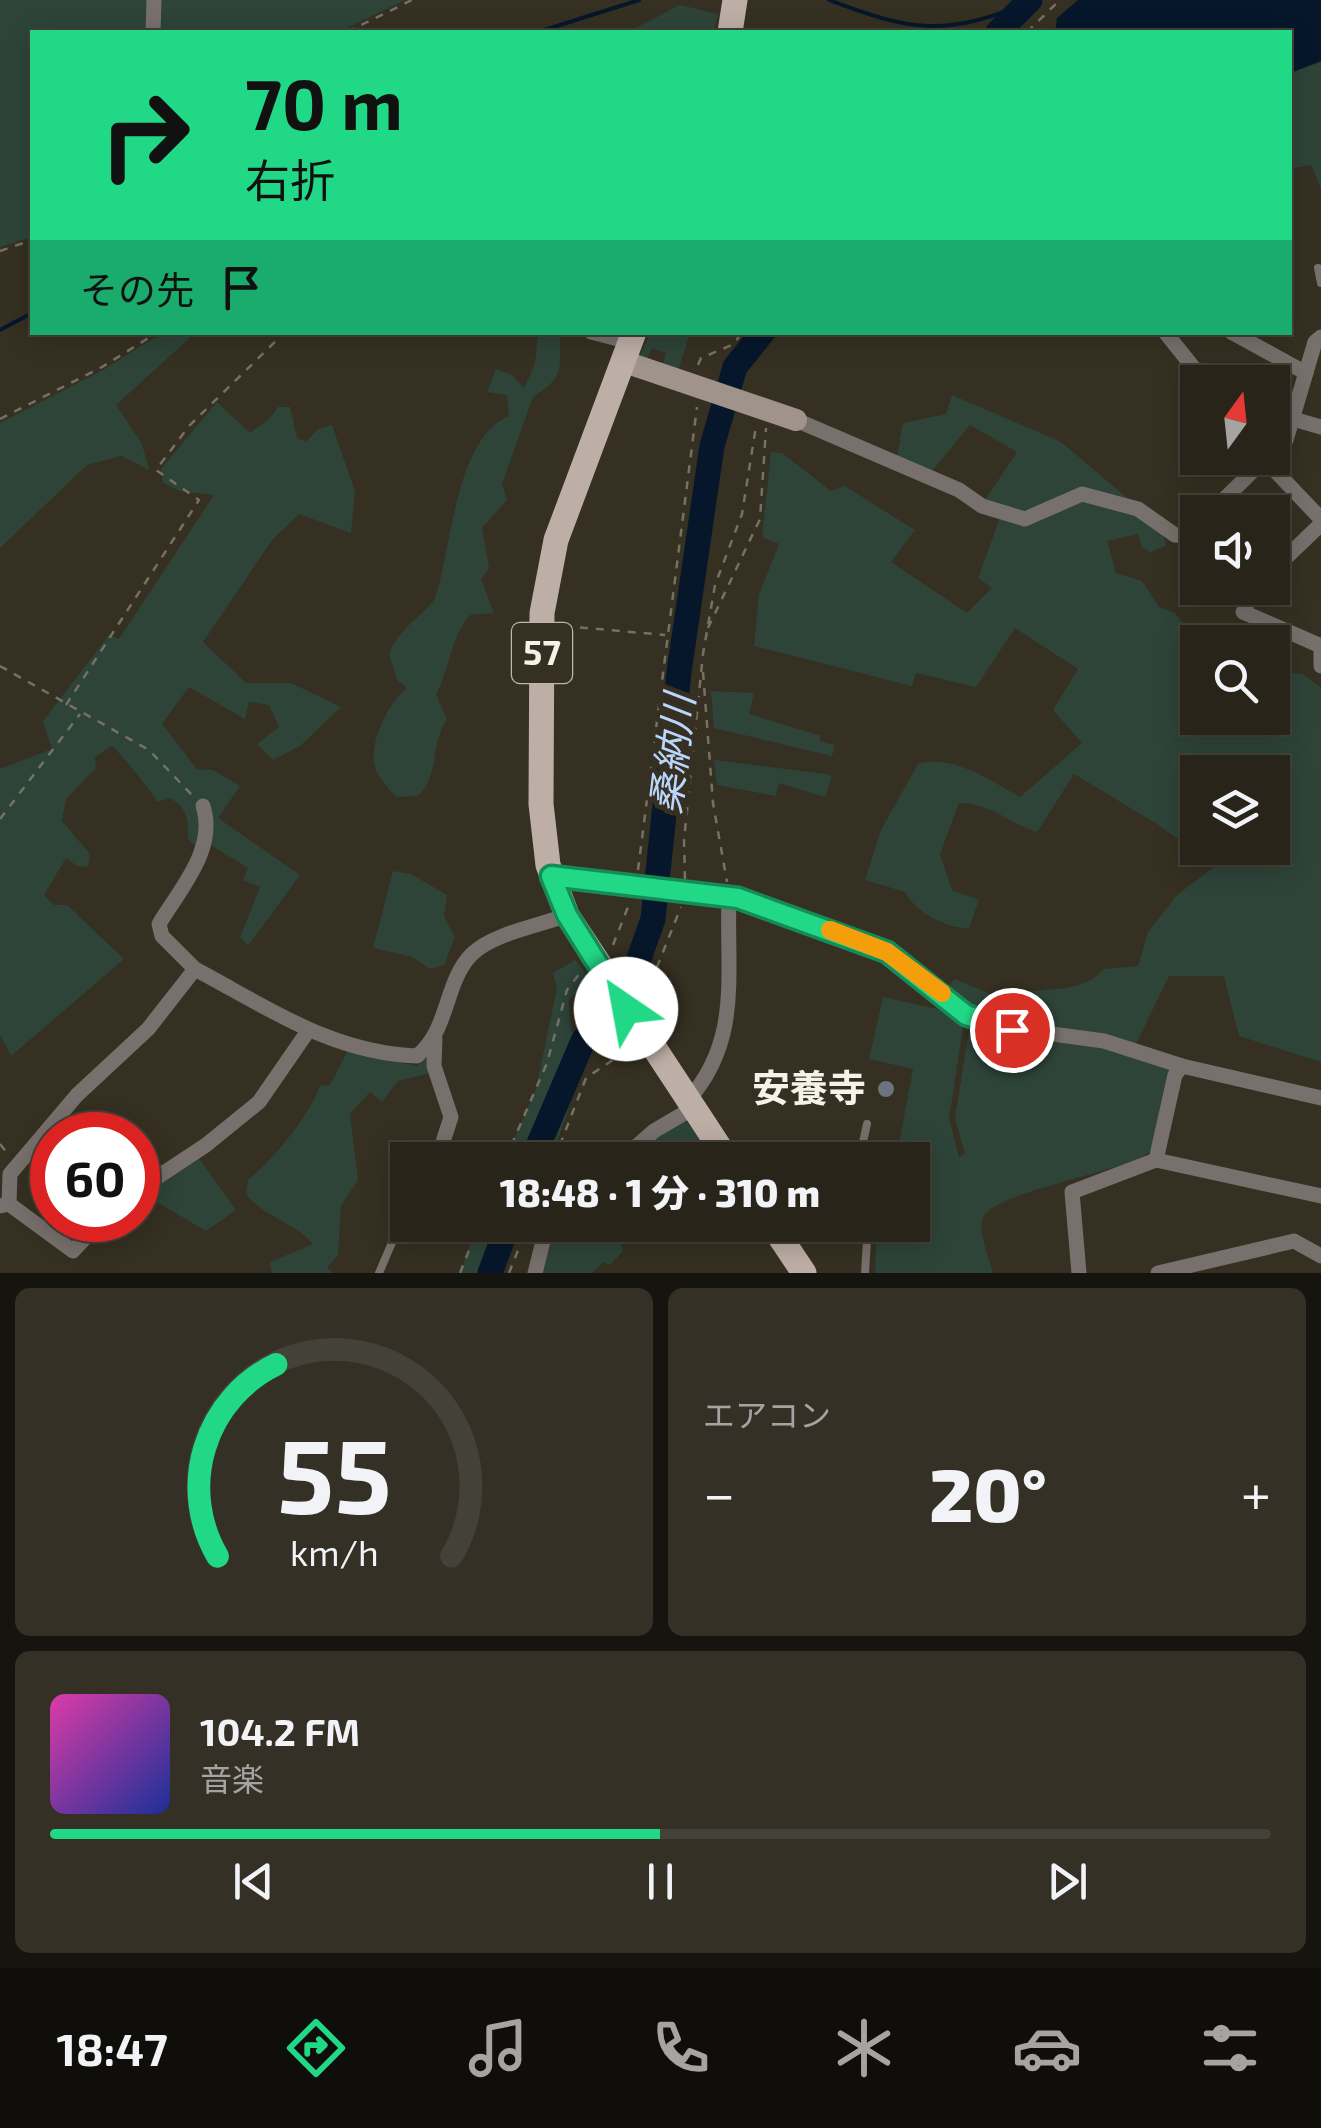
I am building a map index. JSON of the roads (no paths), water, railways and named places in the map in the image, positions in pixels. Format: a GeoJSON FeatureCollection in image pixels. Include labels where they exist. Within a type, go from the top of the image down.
{"type":"FeatureCollection","features":[{"type":"Feature","properties":{"kind":"main road"},"geometry":{"type":"LineString","coordinates":[[730,30],[735,0]]}},
{"type":"Feature","properties":{"kind":"main road","name":"57"},"geometry":{"type":"LineString","coordinates":[[628,345],[556,540],[542,625],[540,804],[551,876],[567,915],[598,967],[632,1008],[645,1037],[716,1142]]}},
{"type":"Feature","properties":{"kind":"main road"},"geometry":{"type":"LineString","coordinates":[[783,1242],[804,1273]]}},
{"type":"Feature","properties":{"kind":"street"},"geometry":{"type":"LineString","coordinates":[[153,30],[154,0]]}},
{"type":"Feature","properties":{"kind":"street"},"geometry":{"type":"LineString","coordinates":[[600,335],[628,345],[698,388],[796,420],[958,490],[982,506],[1026,519],[1082,494],[1138,509],[1180,536]]}},
{"type":"Feature","properties":{"kind":"street"},"geometry":{"type":"LineString","coordinates":[[1172,335],[1192,365]]}},
{"type":"Feature","properties":{"kind":"street"},"geometry":{"type":"LineString","coordinates":[[1237,335],[1306,373]]}},
{"type":"Feature","properties":{"kind":"street"},"geometry":{"type":"LineString","coordinates":[[1290,428],[1315,342],[1321,337]]}},
{"type":"Feature","properties":{"kind":"street"},"geometry":{"type":"LineString","coordinates":[[1293,419],[1321,426]]}},
{"type":"Feature","properties":{"kind":"street"},"geometry":{"type":"LineString","coordinates":[[1228,495],[1248,475]]}},
{"type":"Feature","properties":{"kind":"street"},"geometry":{"type":"LineString","coordinates":[[1279,475],[1321,521],[1290,553]]}},
{"type":"Feature","properties":{"kind":"street"},"geometry":{"type":"LineString","coordinates":[[1246,605],[1243,612],[1321,648],[1321,666]]}},
{"type":"Feature","properties":{"kind":"street"},"geometry":{"type":"LineString","coordinates":[[203,806],[207,830],[200,857],[159,924],[162,936],[195,968],[308,1032],[393,1055],[417,1056],[435,1038]]}},
{"type":"Feature","properties":{"kind":"street"},"geometry":{"type":"LineString","coordinates":[[551,876],[728,897],[887,952],[966,1015],[988,1024],[1104,1041],[1182,1066],[1321,1098]]}},
{"type":"Feature","properties":{"kind":"street"},"geometry":{"type":"LineString","coordinates":[[642,1142],[691,1104],[727,1033],[728,897]]}},
{"type":"Feature","properties":{"kind":"street"},"geometry":{"type":"LineString","coordinates":[[442,1142],[451,1117],[434,1066],[435,1038],[460,973],[472,954],[567,915]]}},
{"type":"Feature","properties":{"kind":"street"},"geometry":{"type":"LineString","coordinates":[[30,1222],[5,1205],[5,1171],[77,1095],[148,1029],[195,968]]}},
{"type":"Feature","properties":{"kind":"street"},"geometry":{"type":"LineString","coordinates":[[160,1175],[259,1102],[308,1032]]}},
{"type":"Feature","properties":{"kind":"street"},"geometry":{"type":"LineString","coordinates":[[1156,1160],[1175,1075],[1182,1066]]}},
{"type":"Feature","properties":{"kind":"street"},"geometry":{"type":"LineString","coordinates":[[1079,1273],[1072,1192],[1156,1160],[1321,1196]]}},
{"type":"Feature","properties":{"kind":"street"},"geometry":{"type":"LineString","coordinates":[[1158,1273],[1294,1241],[1321,1256]]}},
{"type":"Feature","properties":{"kind":"street"},"geometry":{"type":"LineString","coordinates":[[60,1242],[73,1251],[81,1242]]}},
{"type":"Feature","properties":{"kind":"street"},"geometry":{"type":"LineString","coordinates":[[535,1273],[543,1242]]}},
{"type":"Feature","properties":{"kind":"lane"},"geometry":{"type":"LineString","coordinates":[[1318,268],[1321,283]]}},
{"type":"Feature","properties":{"kind":"lane"},"geometry":{"type":"LineString","coordinates":[[863,1142],[867,1124]]}},
{"type":"Feature","properties":{"kind":"lane"},"geometry":{"type":"LineString","coordinates":[[379,1273],[392,1242]]}},
{"type":"Feature","properties":{"kind":"lane"},"geometry":{"type":"LineString","coordinates":[[866,1273],[867,1242]]}},
{"type":"Feature","properties":{"kind":"water"},"geometry":{"type":"Polygon","coordinates":[[[1078,0],[1321,0],[1321,61],[1292,72],[1292,30],[1055,30],[1057,18],[1078,0]]]}},
{"type":"Feature","properties":{"kind":"waterway"},"geometry":{"type":"LineString","coordinates":[[544,30],[639,0]]}},
{"type":"Feature","properties":{"kind":"waterway"},"geometry":{"type":"LineString","coordinates":[[829,0],[883,18],[928,26],[973,21],[1028,3]]}},
{"type":"Feature","properties":{"kind":"waterway","name":"桑納川"},"geometry":{"type":"LineString","coordinates":[[1000,30],[1030,0]]}},
{"type":"Feature","properties":{"kind":"waterway"},"geometry":{"type":"LineString","coordinates":[[0,330],[30,314]]}},
{"type":"Feature","properties":{"kind":"waterway","name":"桑納川"},"geometry":{"type":"LineString","coordinates":[[540,1142],[583,1041],[636,967],[653,919],[679,672],[712,446],[735,367],[761,335]]}},
{"type":"Feature","properties":{"kind":"waterway","name":"桑納川"},"geometry":{"type":"LineString","coordinates":[[490,1273],[502,1242]]}},
{"type":"Feature","properties":{"kind":"place","name":"安養寺"},"geometry":{"type":"Point","coordinates":[886,1089]}}]}
